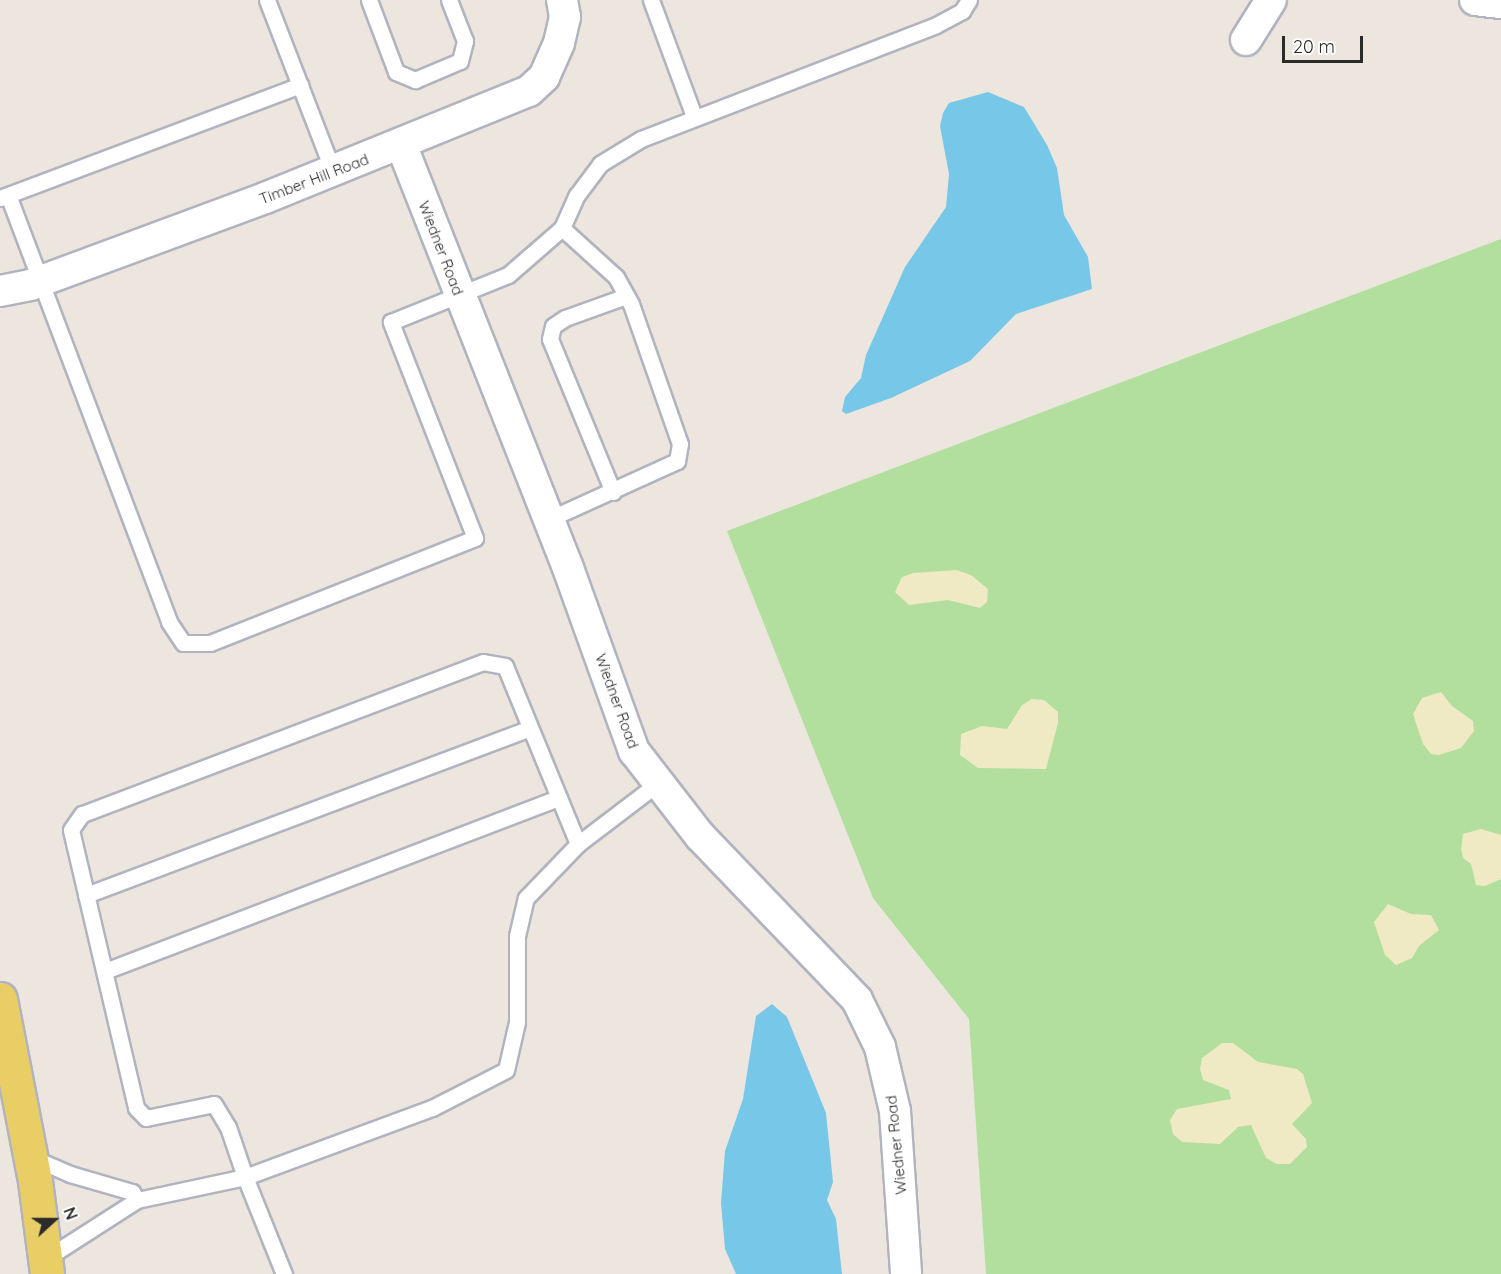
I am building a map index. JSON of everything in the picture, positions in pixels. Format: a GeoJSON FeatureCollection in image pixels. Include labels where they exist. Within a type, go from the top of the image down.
{"type":"FeatureCollection","features":[{"type":"Feature","properties":{"kind":"main road"},"geometry":{"type":"LineString","coordinates":[[0,999],[31,1157],[46,1267]]}},
{"type":"Feature","properties":{"kind":"street","name":"Timber Hill Road"},"geometry":{"type":"LineString","coordinates":[[0,291],[39,282],[333,171],[528,91],[544,77],[559,43],[565,17],[561,0]]}},
{"type":"Feature","properties":{"kind":"street"},"geometry":{"type":"LineString","coordinates":[[1246,40],[1271,0]]}},
{"type":"Feature","properties":{"kind":"street"},"geometry":{"type":"LineString","coordinates":[[1474,0],[1501,3]]}},
{"type":"Feature","properties":{"kind":"street","name":"Wiedner Road"},"geometry":{"type":"LineString","coordinates":[[401,144],[634,751],[700,836],[825,963],[862,1009],[880,1047],[896,1112],[906,1274]]}},
{"type":"Feature","properties":{"kind":"lane"},"geometry":{"type":"LineString","coordinates":[[267,0],[333,171]]}},
{"type":"Feature","properties":{"kind":"lane"},"geometry":{"type":"LineString","coordinates":[[369,0],[396,72],[415,80],[460,62],[465,41],[449,0]]}},
{"type":"Feature","properties":{"kind":"lane"},"geometry":{"type":"LineString","coordinates":[[651,0],[694,116]]}},
{"type":"Feature","properties":{"kind":"lane"},"geometry":{"type":"LineString","coordinates":[[300,85],[4,197],[39,282],[169,622],[183,643],[210,644],[475,538],[391,322],[508,275],[562,228],[577,195],[600,164],[641,139],[694,116],[936,25],[962,11],[969,0]]}},
{"type":"Feature","properties":{"kind":"lane"},"geometry":{"type":"LineString","coordinates":[[547,520],[677,461],[680,444],[626,296],[609,269],[562,228]]}},
{"type":"Feature","properties":{"kind":"lane"},"geometry":{"type":"LineString","coordinates":[[613,492],[550,339],[553,326],[565,318],[626,296]]}},
{"type":"Feature","properties":{"kind":"lane"},"geometry":{"type":"LineString","coordinates":[[284,1274],[245,1177],[228,1127],[214,1104],[146,1118],[135,1108],[71,830],[82,814],[483,662],[505,666],[578,844]]}},
{"type":"Feature","properties":{"kind":"lane"},"geometry":{"type":"LineString","coordinates":[[86,895],[530,728]]}},
{"type":"Feature","properties":{"kind":"lane"},"geometry":{"type":"LineString","coordinates":[[46,1267],[137,1200],[245,1177],[432,1108],[506,1070],[518,1022],[517,936],[526,898],[578,844],[658,783]]}},
{"type":"Feature","properties":{"kind":"lane"},"geometry":{"type":"LineString","coordinates":[[105,971],[559,798]]}},
{"type":"Feature","properties":{"kind":"lane"},"geometry":{"type":"LineString","coordinates":[[31,1157],[70,1174],[132,1192],[137,1200]]}},
{"type":"Feature","properties":{"kind":"green space"},"geometry":{"type":"Polygon","coordinates":[[[1501,239],[1501,1274],[986,1274],[969,1019],[873,898],[727,531],[1501,239]]]}},
{"type":"Feature","properties":{"kind":"sand"},"geometry":{"type":"Polygon","coordinates":[[[957,570],[971,575],[988,589],[987,602],[980,608],[948,600],[909,605],[895,592],[902,577],[913,573],[957,570]]]}},
{"type":"Feature","properties":{"kind":"sand"},"geometry":{"type":"Polygon","coordinates":[[[1441,692],[1452,706],[1473,721],[1474,731],[1461,748],[1439,755],[1431,754],[1423,744],[1413,714],[1422,698],[1441,692]]]}},
{"type":"Feature","properties":{"kind":"sand"},"geometry":{"type":"Polygon","coordinates":[[[1032,699],[1044,700],[1058,712],[1058,723],[1046,769],[978,768],[960,755],[961,734],[982,726],[1007,729],[1022,705],[1032,699]]]}},
{"type":"Feature","properties":{"kind":"sand"},"geometry":{"type":"Polygon","coordinates":[[[1481,829],[1501,835],[1501,879],[1485,886],[1476,885],[1471,864],[1463,858],[1461,849],[1463,834],[1481,829]]]}},
{"type":"Feature","properties":{"kind":"sand"},"geometry":{"type":"Polygon","coordinates":[[[1388,904],[1411,914],[1431,915],[1439,930],[1419,946],[1412,958],[1396,965],[1385,955],[1374,922],[1388,904]]]}},
{"type":"Feature","properties":{"kind":"sand"},"geometry":{"type":"Polygon","coordinates":[[[1222,1043],[1233,1043],[1258,1062],[1297,1069],[1303,1074],[1312,1103],[1292,1124],[1306,1139],[1307,1147],[1290,1164],[1277,1164],[1266,1158],[1251,1125],[1238,1127],[1220,1144],[1182,1142],[1173,1134],[1170,1120],[1177,1109],[1231,1099],[1229,1090],[1203,1080],[1200,1069],[1202,1058],[1222,1043]]]}},
{"type":"Feature","properties":{"kind":"water"},"geometry":{"type":"Polygon","coordinates":[[[988,92],[1024,107],[1047,145],[1057,168],[1064,215],[1088,257],[1092,289],[1016,314],[970,361],[891,398],[846,414],[842,411],[845,397],[861,378],[866,355],[905,267],[946,207],[949,174],[940,126],[943,113],[949,103],[988,92]]]}},
{"type":"Feature","properties":{"kind":"water"},"geometry":{"type":"Polygon","coordinates":[[[772,1004],[787,1017],[826,1113],[833,1182],[827,1200],[836,1219],[842,1274],[736,1274],[725,1249],[721,1203],[725,1151],[743,1099],[756,1016],[772,1004]]]}}]}
